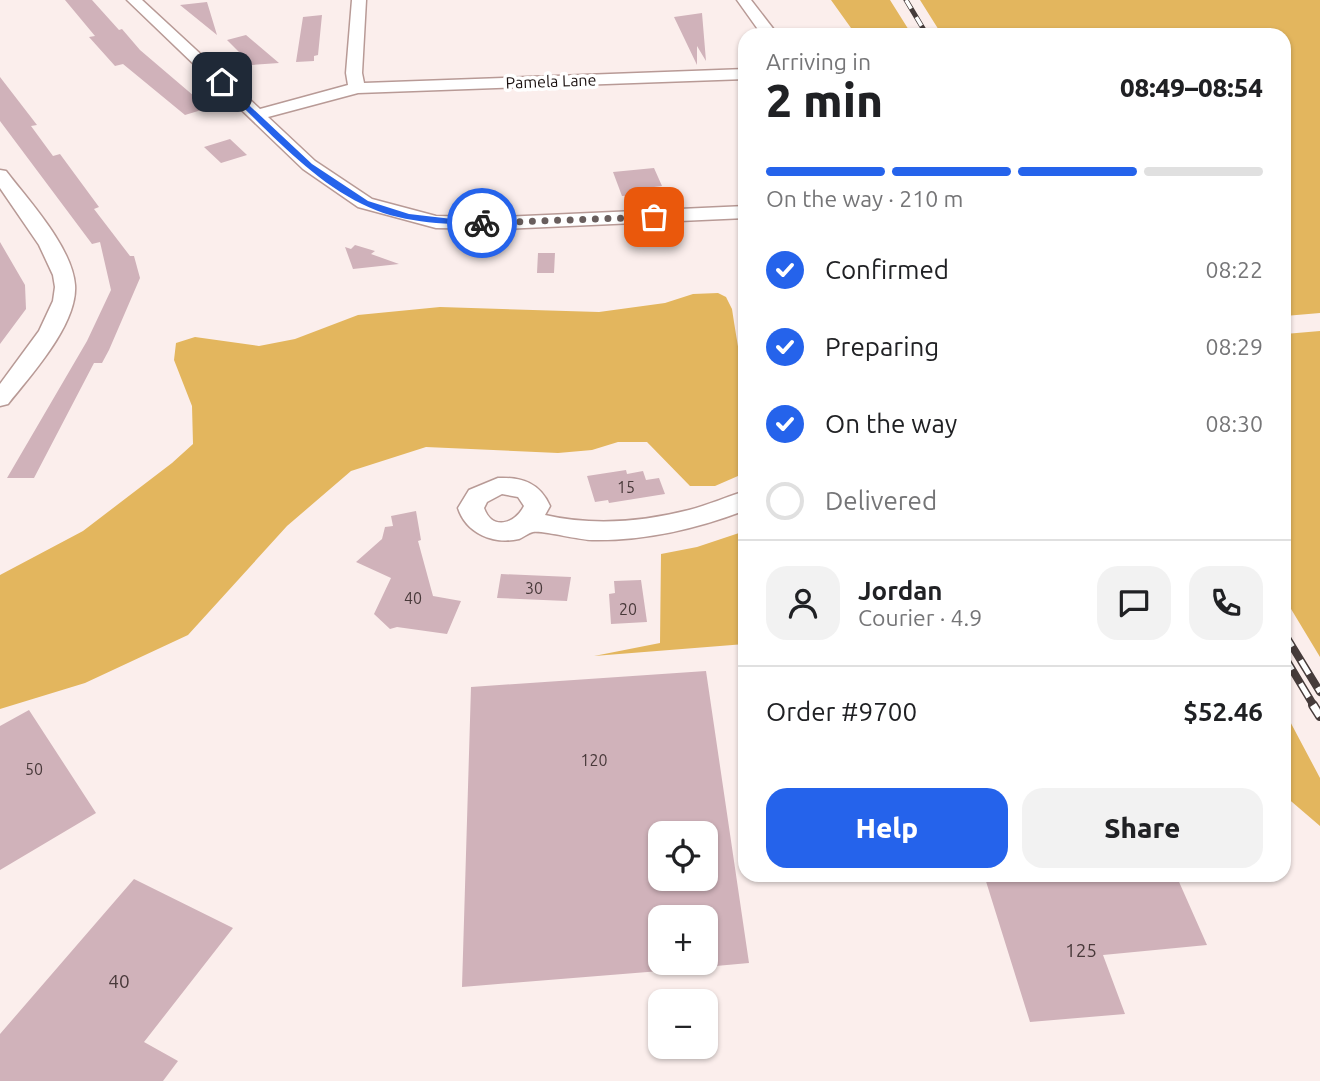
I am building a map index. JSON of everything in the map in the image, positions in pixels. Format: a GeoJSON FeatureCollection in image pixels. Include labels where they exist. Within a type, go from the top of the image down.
{"type":"FeatureCollection","features":[{"type":"Feature","properties":{"kind":"street"},"geometry":{"type":"LineString","coordinates":[[134,0],[309,165],[365,203],[408,217],[436,222],[503,223],[738,212]]}},
{"type":"Feature","properties":{"kind":"street"},"geometry":{"type":"LineString","coordinates":[[357,88],[354,73],[359,0]]}},
{"type":"Feature","properties":{"kind":"street"},"geometry":{"type":"LineString","coordinates":[[744,0],[765,28]]}},
{"type":"Feature","properties":{"kind":"street","name":"Pamela Lane"},"geometry":{"type":"LineString","coordinates":[[257,115],[357,88],[738,74]]}},
{"type":"Feature","properties":{"kind":"street"},"geometry":{"type":"LineString","coordinates":[[0,399],[44,341],[60,309],[65,288],[63,274],[48,244],[2,180]]}},
{"type":"Feature","properties":{"kind":"street"},"geometry":{"type":"LineString","coordinates":[[530,521],[559,529],[581,531],[638,530],[692,518],[738,503]]}},
{"type":"Feature","properties":{"kind":"shaded area"},"geometry":{"type":"Polygon","coordinates":[[[831,0],[890,0],[908,28],[851,28],[831,0]]]}},
{"type":"Feature","properties":{"kind":"shaded area"},"geometry":{"type":"Polygon","coordinates":[[[920,0],[1320,0],[1320,313],[1291,315],[1291,28],[938,28],[920,0]]]}},
{"type":"Feature","properties":{"kind":"shaded area"},"geometry":{"type":"Polygon","coordinates":[[[718,293],[726,297],[732,309],[738,347],[738,476],[715,486],[690,486],[647,442],[618,442],[592,450],[558,453],[426,447],[351,471],[287,526],[188,635],[85,683],[0,709],[0,575],[83,531],[193,444],[192,406],[174,360],[176,343],[195,337],[259,346],[295,339],[358,315],[440,307],[599,312],[665,303],[693,294],[718,293]]]}},
{"type":"Feature","properties":{"kind":"shaded area"},"geometry":{"type":"Polygon","coordinates":[[[1320,331],[1320,657],[1291,609],[1291,333],[1320,331]]]}},
{"type":"Feature","properties":{"kind":"shaded area"},"geometry":{"type":"Polygon","coordinates":[[[738,533],[738,645],[594,656],[660,643],[661,554],[697,547],[738,533]]]}},
{"type":"Feature","properties":{"kind":"shaded area"},"geometry":{"type":"Polygon","coordinates":[[[1291,723],[1320,778],[1320,826],[1291,801],[1291,723]]]}},
{"type":"Feature","properties":{"kind":"building"},"geometry":{"type":"Polygon","coordinates":[[[65,0],[92,0],[140,50],[208,108],[185,115],[123,64],[115,66],[89,37],[95,36],[65,0]]]}},
{"type":"Feature","properties":{"kind":"building"},"geometry":{"type":"Polygon","coordinates":[[[207,2],[217,35],[180,5],[207,2]]]}},
{"type":"Feature","properties":{"kind":"building"},"geometry":{"type":"Polygon","coordinates":[[[702,13],[706,61],[697,46],[697,65],[674,17],[702,13]]]}},
{"type":"Feature","properties":{"kind":"building"},"geometry":{"type":"Polygon","coordinates":[[[322,15],[318,55],[314,56],[314,61],[296,62],[303,17],[322,15]]]}},
{"type":"Feature","properties":{"kind":"building"},"geometry":{"type":"Polygon","coordinates":[[[246,35],[279,63],[252,65],[227,40],[246,35]]]}},
{"type":"Feature","properties":{"kind":"building"},"geometry":{"type":"Polygon","coordinates":[[[0,77],[37,125],[31,126],[53,156],[60,154],[99,207],[94,209],[130,256],[134,256],[140,278],[109,350],[102,363],[94,363],[34,478],[7,478],[87,341],[111,290],[100,242],[92,244],[0,121],[0,77]]]}},
{"type":"Feature","properties":{"kind":"building"},"geometry":{"type":"Polygon","coordinates":[[[230,139],[247,155],[221,163],[204,147],[230,139]]]}},
{"type":"Feature","properties":{"kind":"building"},"geometry":{"type":"Polygon","coordinates":[[[654,168],[662,186],[638,189],[640,195],[622,196],[613,172],[654,168]]]}},
{"type":"Feature","properties":{"kind":"building"},"geometry":{"type":"Polygon","coordinates":[[[0,242],[25,285],[26,309],[0,344],[0,242]]]}},
{"type":"Feature","properties":{"kind":"building"},"geometry":{"type":"Polygon","coordinates":[[[355,245],[375,251],[371,254],[399,264],[353,269],[345,247],[351,249],[355,245]]]}},
{"type":"Feature","properties":{"kind":"building"},"geometry":{"type":"Polygon","coordinates":[[[538,253],[555,253],[554,273],[537,273],[538,253]]]}},
{"type":"Feature","properties":{"kind":"building"},"geometry":{"type":"Polygon","coordinates":[[[626,470],[627,474],[643,471],[646,480],[659,478],[665,494],[609,503],[608,500],[595,502],[587,476],[626,470]]]}},
{"type":"Feature","properties":{"kind":"building"},"geometry":{"type":"Polygon","coordinates":[[[416,511],[421,540],[418,541],[433,596],[461,601],[447,634],[397,627],[390,629],[374,614],[391,578],[356,562],[382,539],[385,527],[393,526],[391,516],[416,511]]]}},
{"type":"Feature","properties":{"kind":"building"},"geometry":{"type":"Polygon","coordinates":[[[501,574],[571,577],[567,601],[497,598],[501,574]]]}},
{"type":"Feature","properties":{"kind":"building"},"geometry":{"type":"Polygon","coordinates":[[[641,580],[647,622],[611,624],[609,594],[615,593],[614,581],[641,580]]]}},
{"type":"Feature","properties":{"kind":"building"},"geometry":{"type":"Polygon","coordinates":[[[706,671],[749,963],[718,966],[718,905],[648,905],[648,972],[462,987],[471,687],[706,671]]]}},
{"type":"Feature","properties":{"kind":"building"},"geometry":{"type":"Polygon","coordinates":[[[29,710],[96,813],[0,870],[0,726],[29,710]]]}},
{"type":"Feature","properties":{"kind":"building"},"geometry":{"type":"Polygon","coordinates":[[[134,879],[233,928],[144,1042],[178,1061],[163,1081],[0,1081],[0,1034],[134,879]]]}},
{"type":"Feature","properties":{"kind":"building"},"geometry":{"type":"Polygon","coordinates":[[[986,882],[1179,882],[1207,945],[1103,955],[1125,1014],[1030,1022],[986,882]]]}},
{"type":"Feature","properties":{"kind":"railway"},"geometry":{"type":"LineString","coordinates":[[906,0],[923,28]]}},
{"type":"Feature","properties":{"kind":"railway"},"geometry":{"type":"LineString","coordinates":[[1291,644],[1320,692]]}},
{"type":"Feature","properties":{"kind":"railway"},"geometry":{"type":"LineString","coordinates":[[1291,668],[1314,706]]}},
{"type":"Feature","properties":{"kind":"railway"},"geometry":{"type":"LineString","coordinates":[[1313,705],[1320,716]]}},
{"type":"Feature","properties":{"kind":"way so far"},"geometry":{"type":"LineString","coordinates":[[482,223],[654,217]]}},
{"type":"Feature","properties":{"kind":"route"},"geometry":{"type":"LineString","coordinates":[[222,82],[309,165],[365,203],[408,217],[436,222],[482,223]]}}]}
